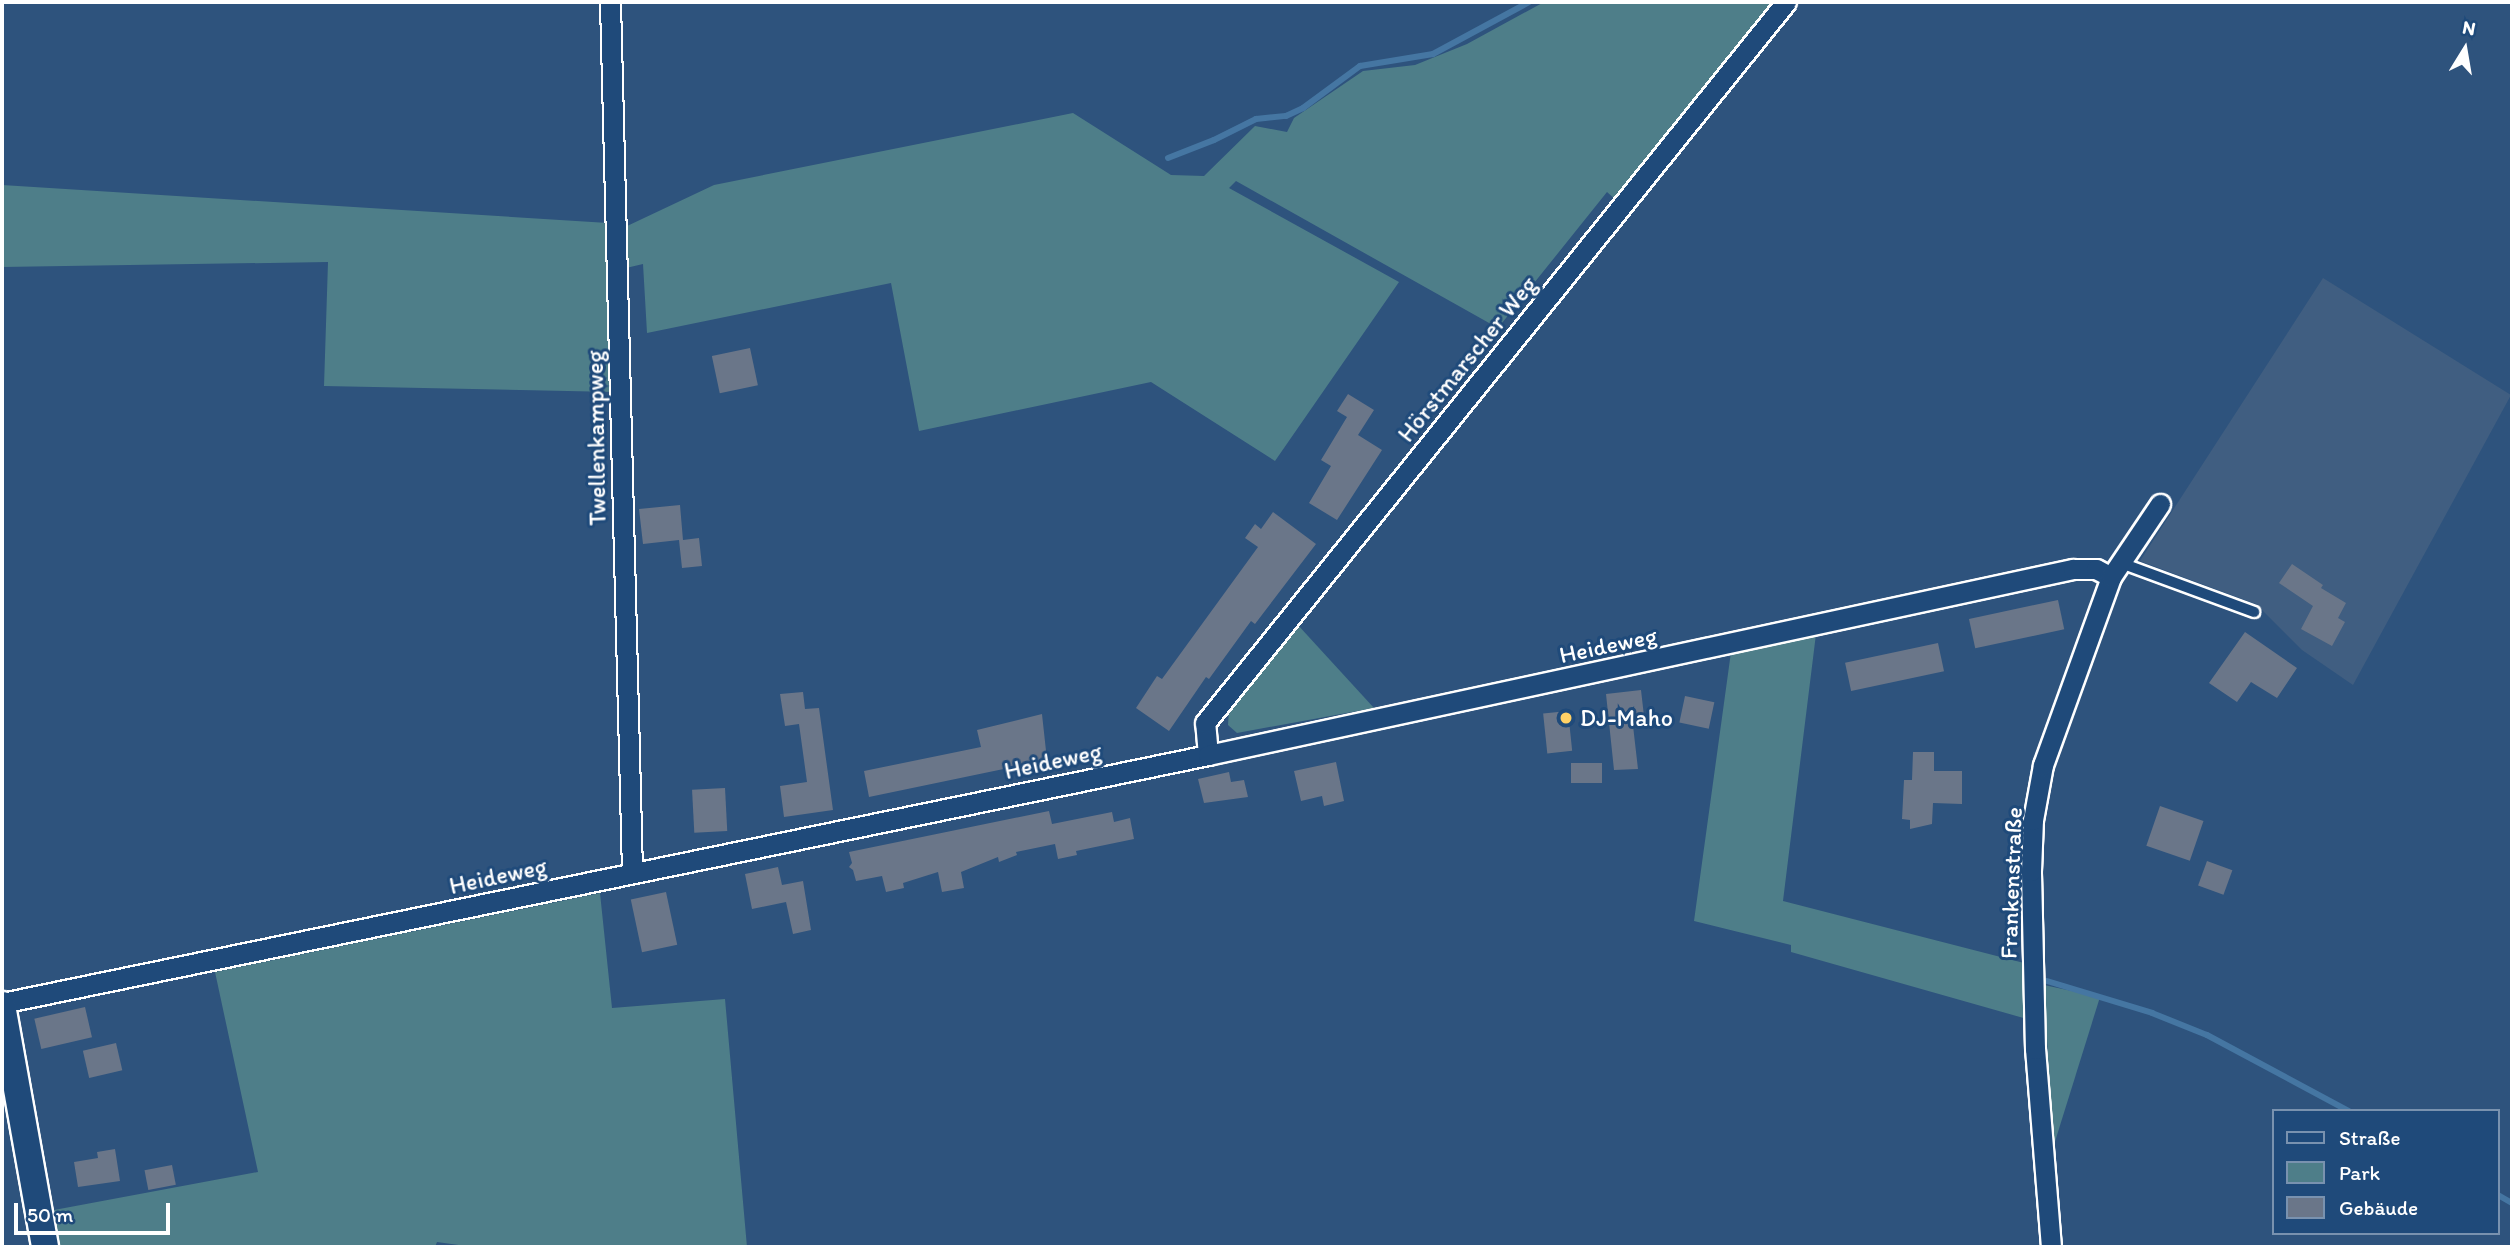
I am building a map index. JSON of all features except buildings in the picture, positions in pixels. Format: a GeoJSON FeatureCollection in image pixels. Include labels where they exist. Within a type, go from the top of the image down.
{"type":"FeatureCollection","features":[{"type":"Feature","properties":{"kind":"main road"},"geometry":{"type":"LineString","coordinates":[[2,1004],[45,1247]]}},
{"type":"Feature","properties":{"kind":"street","name":"Twellenkampweg"},"geometry":{"type":"LineString","coordinates":[[610,2],[632,873]]}},
{"type":"Feature","properties":{"kind":"street","name":"Hörstmarscher Weg"},"geometry":{"type":"LineString","coordinates":[[1208,755],[1205,723],[1786,2]]}},
{"type":"Feature","properties":{"kind":"street","name":"Frankenstraße"},"geometry":{"type":"LineString","coordinates":[[2051,1247],[2035,1049],[2031,871],[2033,820],[2043,765],[2116,570],[2160,504]]}},
{"type":"Feature","properties":{"kind":"street","name":"Heideweg"},"geometry":{"type":"LineString","coordinates":[[2,1004],[1208,755],[2073,569],[2116,570]]}},
{"type":"Feature","properties":{"kind":"lane"},"geometry":{"type":"LineString","coordinates":[[2116,570],[2253,612]]}},
{"type":"Feature","properties":{"kind":"shaded area"},"geometry":{"type":"Polygon","coordinates":[[[2323,278],[2511,395],[2353,685],[2302,650],[2256,604],[2140,561],[2323,278]]]}},
{"type":"Feature","properties":{"kind":"green space"},"geometry":{"type":"Polygon","coordinates":[[[1544,2],[1777,2],[1617,201],[1607,192],[1498,328],[1236,181],[1229,188],[1399,282],[1275,461],[1151,382],[919,431],[891,283],[647,333],[643,264],[626,268],[625,227],[714,185],[1073,113],[1171,175],[1204,176],[1255,126],[1287,132],[1294,118],[1363,71],[1415,65],[1467,44],[1544,2]]]}},
{"type":"Feature","properties":{"kind":"green space"},"geometry":{"type":"Polygon","coordinates":[[[2,185],[608,223],[615,392],[324,386],[328,262],[2,267],[2,185]]]}},
{"type":"Feature","properties":{"kind":"green space"},"geometry":{"type":"Polygon","coordinates":[[[1297,624],[1374,708],[1237,733],[1228,725],[1229,708],[1297,624]]]}},
{"type":"Feature","properties":{"kind":"green space"},"geometry":{"type":"Polygon","coordinates":[[[1816,634],[1783,901],[2024,963],[2027,1019],[1791,952],[1791,945],[1694,921],[1731,652],[1816,634]]]}},
{"type":"Feature","properties":{"kind":"green space"},"geometry":{"type":"Polygon","coordinates":[[[600,893],[612,1008],[725,999],[747,1247],[473,1247],[437,1242],[435,1247],[60,1247],[54,1210],[258,1172],[215,972],[600,893]]]}},
{"type":"Feature","properties":{"kind":"green space"},"geometry":{"type":"Polygon","coordinates":[[[2044,985],[2100,997],[2053,1148],[2044,985]]]}},
{"type":"Feature","properties":{"kind":"waterway"},"geometry":{"type":"LineString","coordinates":[[1168,158],[1214,140],[1256,119],[1286,116],[1303,108],[1360,66],[1433,54],[1529,2]]}},
{"type":"Feature","properties":{"kind":"waterway"},"geometry":{"type":"LineString","coordinates":[[2047,981],[2152,1013],[2207,1035],[2345,1109]]}},
{"type":"Feature","properties":{"kind":"waterway"},"geometry":{"type":"LineString","coordinates":[[2500,1196],[2512,1203]]}},
{"type":"Feature","properties":{"kind":"place","name":"DJ-Maho"},"geometry":{"type":"Point","coordinates":[1566,718]}}]}
